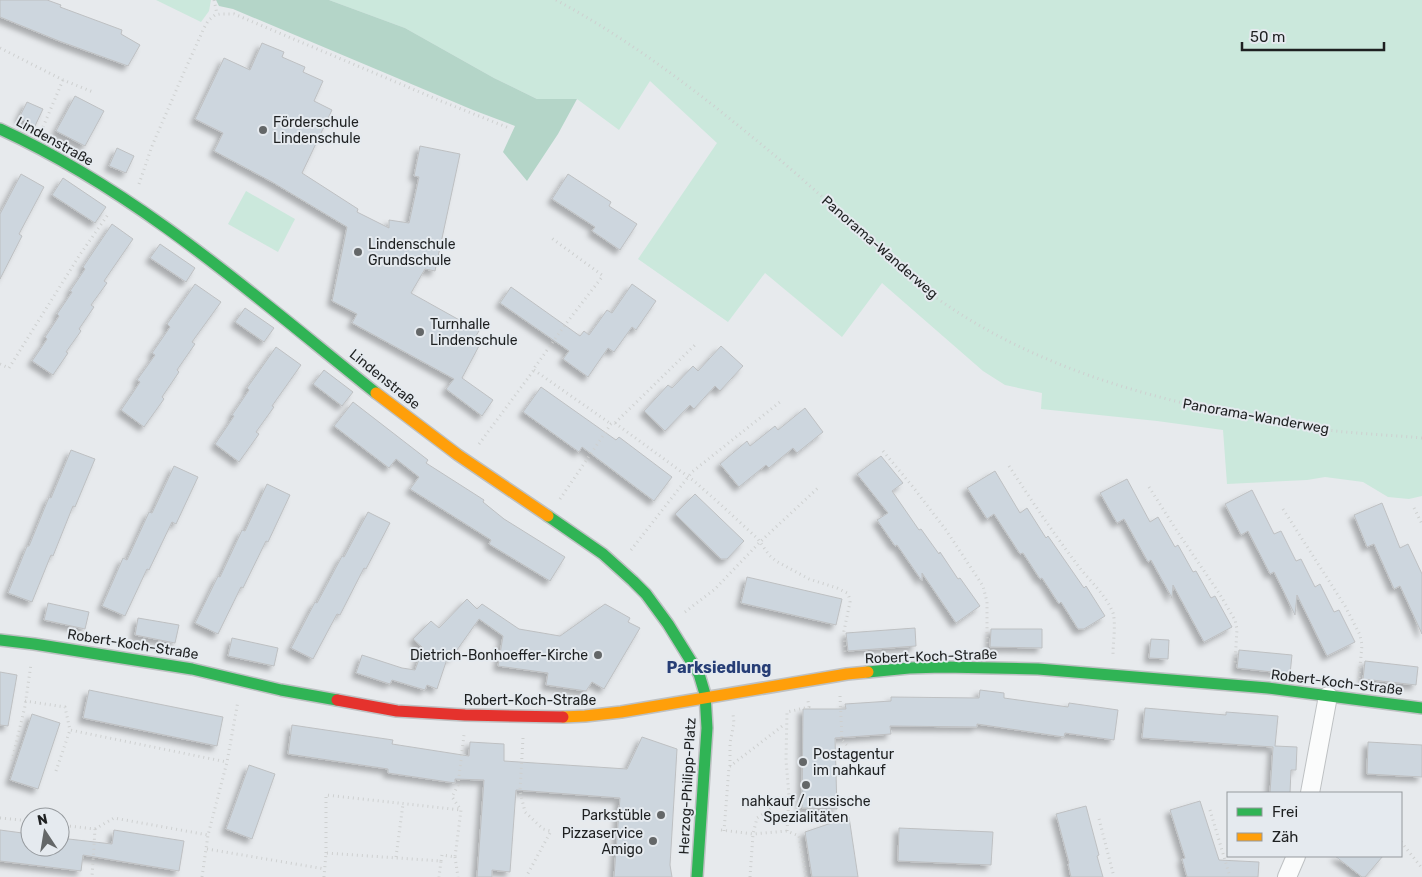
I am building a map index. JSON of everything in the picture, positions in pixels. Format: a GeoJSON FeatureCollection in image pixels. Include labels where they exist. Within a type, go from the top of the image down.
{"type":"FeatureCollection","features":[{"type":"Feature","properties":{"kind":"street","name":"Lindenstraße"},"geometry":{"type":"LineString","coordinates":[[0,129],[69,165],[124,199],[235,278],[411,420],[618,566],[643,590],[669,624],[699,674],[704,697]]}},
{"type":"Feature","properties":{"kind":"street","name":"Robert-Koch-Straße"},"geometry":{"type":"LineString","coordinates":[[0,640],[192,668],[290,692],[380,709],[465,715],[523,717],[585,716],[621,712],[842,675],[917,668],[1038,669],[1233,684],[1422,708]]}},
{"type":"Feature","properties":{"kind":"street"},"geometry":{"type":"LineString","coordinates":[[1310,792],[1328,696]]}},
{"type":"Feature","properties":{"kind":"street","name":"Herzog-Philipp-Platz"},"geometry":{"type":"LineString","coordinates":[[697,877],[707,728],[704,697]]}},
{"type":"Feature","properties":{"kind":"street"},"geometry":{"type":"LineString","coordinates":[[1288,877],[1296,857]]}},
{"type":"Feature","properties":{"kind":"path"},"geometry":{"type":"LineString","coordinates":[[214,0],[217,14]]}},
{"type":"Feature","properties":{"kind":"path","name":"Panorama-Wanderweg"},"geometry":{"type":"LineString","coordinates":[[556,0],[623,40],[699,95],[767,149],[886,257],[936,298],[976,323],[1018,345],[1062,365],[1102,380],[1146,394],[1204,408],[1262,420],[1328,430],[1422,438]]}},
{"type":"Feature","properties":{"kind":"path"},"geometry":{"type":"LineString","coordinates":[[0,364],[9,368],[79,256],[124,199],[140,182],[156,138],[204,28],[210,18],[217,14],[234,14],[509,128]]}},
{"type":"Feature","properties":{"kind":"path"},"geometry":{"type":"LineString","coordinates":[[0,48],[63,80],[93,92]]}},
{"type":"Feature","properties":{"kind":"path"},"geometry":{"type":"LineString","coordinates":[[34,146],[63,80]]}},
{"type":"Feature","properties":{"kind":"path"},"geometry":{"type":"LineString","coordinates":[[468,461],[535,366],[602,277],[602,275],[550,237]]}},
{"type":"Feature","properties":{"kind":"path"},"geometry":{"type":"LineString","coordinates":[[549,518],[565,490],[613,424],[697,343]]}},
{"type":"Feature","properties":{"kind":"path"},"geometry":{"type":"LineString","coordinates":[[534,370],[688,477],[760,542],[776,562],[803,577],[841,589],[848,594],[850,605],[844,631],[840,696],[842,740],[848,746]]}},
{"type":"Feature","properties":{"kind":"path"},"geometry":{"type":"LineString","coordinates":[[618,566],[688,477],[780,402]]}},
{"type":"Feature","properties":{"kind":"path"},"geometry":{"type":"LineString","coordinates":[[884,451],[946,530],[983,586],[987,602],[988,668]]}},
{"type":"Feature","properties":{"kind":"path"},"geometry":{"type":"LineString","coordinates":[[1009,466],[1046,522],[1105,599],[1112,611],[1114,622],[1112,675]]}},
{"type":"Feature","properties":{"kind":"path"},"geometry":{"type":"LineString","coordinates":[[669,624],[715,589],[749,556],[760,542],[820,486]]}},
{"type":"Feature","properties":{"kind":"path"},"geometry":{"type":"LineString","coordinates":[[1149,487],[1219,592],[1235,620],[1237,629],[1233,684]]}},
{"type":"Feature","properties":{"kind":"path"},"geometry":{"type":"LineString","coordinates":[[1414,508],[1422,524]]}},
{"type":"Feature","properties":{"kind":"path"},"geometry":{"type":"LineString","coordinates":[[1283,509],[1345,606],[1361,637],[1362,645],[1357,700]]}},
{"type":"Feature","properties":{"kind":"path"},"geometry":{"type":"LineString","coordinates":[[12,761],[25,701],[34,644]]}},
{"type":"Feature","properties":{"kind":"path"},"geometry":{"type":"LineString","coordinates":[[202,877],[208,834],[227,762],[242,680]]}},
{"type":"Feature","properties":{"kind":"path"},"geometry":{"type":"LineString","coordinates":[[724,830],[730,766],[730,743],[734,723],[730,693]]}},
{"type":"Feature","properties":{"kind":"path"},"geometry":{"type":"LineString","coordinates":[[25,701],[65,707],[70,730],[56,771]]}},
{"type":"Feature","properties":{"kind":"path"},"geometry":{"type":"LineString","coordinates":[[458,877],[455,857],[462,810],[452,797],[458,785],[465,715]]}},
{"type":"Feature","properties":{"kind":"path"},"geometry":{"type":"LineString","coordinates":[[523,717],[520,791],[525,812],[543,829],[551,831],[526,877]]}},
{"type":"Feature","properties":{"kind":"path"},"geometry":{"type":"LineString","coordinates":[[730,766],[786,724],[789,796],[787,831]]}},
{"type":"Feature","properties":{"kind":"path"},"geometry":{"type":"LineString","coordinates":[[70,730],[227,762]]}},
{"type":"Feature","properties":{"kind":"path"},"geometry":{"type":"LineString","coordinates":[[324,877],[326,795],[462,810]]}},
{"type":"Feature","properties":{"kind":"path"},"geometry":{"type":"LineString","coordinates":[[750,877],[756,818],[789,796]]}},
{"type":"Feature","properties":{"kind":"path"},"geometry":{"type":"LineString","coordinates":[[396,857],[404,804]]}},
{"type":"Feature","properties":{"kind":"path"},"geometry":{"type":"LineString","coordinates":[[1210,810],[1230,877]]}},
{"type":"Feature","properties":{"kind":"path"},"geometry":{"type":"LineString","coordinates":[[0,818],[20,820]]}},
{"type":"Feature","properties":{"kind":"path"},"geometry":{"type":"LineString","coordinates":[[70,826],[94,829],[114,818],[208,834]]}},
{"type":"Feature","properties":{"kind":"path"},"geometry":{"type":"LineString","coordinates":[[1099,819],[1114,877]]}},
{"type":"Feature","properties":{"kind":"path"},"geometry":{"type":"LineString","coordinates":[[700,826],[753,834],[787,831],[799,836],[806,877]]}},
{"type":"Feature","properties":{"kind":"path"},"geometry":{"type":"LineString","coordinates":[[92,877],[94,829]]}},
{"type":"Feature","properties":{"kind":"path"},"geometry":{"type":"LineString","coordinates":[[1402,843],[1422,868]]}},
{"type":"Feature","properties":{"kind":"path"},"geometry":{"type":"LineString","coordinates":[[207,849],[325,869]]}},
{"type":"Feature","properties":{"kind":"path"},"geometry":{"type":"LineString","coordinates":[[326,853],[441,861]]}},
{"type":"Feature","properties":{"kind":"path"},"geometry":{"type":"LineString","coordinates":[[439,877],[442,855],[455,857]]}},
{"type":"Feature","properties":{"kind":"green space"},"geometry":{"type":"Polygon","coordinates":[[[156,0],[211,0],[209,11],[201,22],[156,0]]]}},
{"type":"Feature","properties":{"kind":"green space"},"geometry":{"type":"Polygon","coordinates":[[[216,0],[329,0],[405,28],[494,78],[537,99],[577,99],[558,134],[527,181],[503,152],[515,126],[233,9],[219,6],[216,0]]]}},
{"type":"Feature","properties":{"kind":"green space"},"geometry":{"type":"Polygon","coordinates":[[[329,0],[1422,0],[1422,496],[1409,499],[1388,497],[1363,482],[1325,477],[1307,480],[1227,484],[1223,430],[1041,409],[1042,393],[1005,385],[983,371],[882,283],[842,337],[765,273],[728,322],[638,259],[717,143],[650,81],[619,130],[577,99],[537,99],[494,78],[405,28],[329,0]]]}},
{"type":"Feature","properties":{"kind":"green space"},"geometry":{"type":"Polygon","coordinates":[[[246,191],[295,219],[278,252],[228,224],[246,191]]]}},
{"type":"Feature","properties":{"kind":"building"},"geometry":{"type":"Polygon","coordinates":[[[0,0],[47,0],[61,5],[60,7],[122,30],[121,34],[140,45],[128,66],[0,17],[0,0]]]}},
{"type":"Feature","properties":{"kind":"building"},"geometry":{"type":"Polygon","coordinates":[[[262,43],[284,52],[282,57],[305,67],[303,72],[323,81],[314,101],[332,110],[302,173],[358,209],[357,212],[389,228],[389,220],[409,223],[419,177],[414,176],[420,146],[460,154],[435,271],[425,269],[411,293],[479,331],[472,342],[479,346],[462,378],[493,400],[482,416],[446,389],[454,379],[352,323],[357,314],[332,301],[347,227],[272,182],[214,151],[223,133],[195,119],[224,58],[250,70],[262,43]]]}},
{"type":"Feature","properties":{"kind":"building"},"geometry":{"type":"Polygon","coordinates":[[[75,96],[104,111],[85,146],[56,131],[75,96]]]}},
{"type":"Feature","properties":{"kind":"building"},"geometry":{"type":"Polygon","coordinates":[[[27,102],[43,109],[35,126],[19,118],[27,102]]]}},
{"type":"Feature","properties":{"kind":"building"},"geometry":{"type":"Polygon","coordinates":[[[117,148],[134,156],[126,173],[109,166],[117,148]]]}},
{"type":"Feature","properties":{"kind":"building"},"geometry":{"type":"Polygon","coordinates":[[[21,174],[44,187],[19,234],[22,236],[0,279],[0,214],[21,174]]]}},
{"type":"Feature","properties":{"kind":"building"},"geometry":{"type":"Polygon","coordinates":[[[568,174],[611,202],[609,206],[637,224],[620,250],[592,231],[595,227],[552,199],[568,174]]]}},
{"type":"Feature","properties":{"kind":"building"},"geometry":{"type":"Polygon","coordinates":[[[63,178],[106,207],[95,223],[52,195],[63,178]]]}},
{"type":"Feature","properties":{"kind":"building"},"geometry":{"type":"Polygon","coordinates":[[[112,224],[133,239],[104,281],[107,283],[91,305],[94,307],[79,329],[81,331],[53,375],[32,361],[47,339],[45,337],[59,316],[57,314],[72,292],[70,291],[85,269],[83,267],[112,224]]]}},
{"type":"Feature","properties":{"kind":"building"},"geometry":{"type":"Polygon","coordinates":[[[160,244],[195,268],[186,282],[150,258],[160,244]]]}},
{"type":"Feature","properties":{"kind":"building"},"geometry":{"type":"Polygon","coordinates":[[[195,284],[221,302],[192,342],[195,344],[177,370],[179,372],[162,397],[164,399],[144,427],[121,410],[140,382],[137,380],[155,355],[152,353],[170,327],[167,324],[195,284]]]}},
{"type":"Feature","properties":{"kind":"building"},"geometry":{"type":"Polygon","coordinates":[[[632,284],[656,301],[636,330],[632,327],[614,352],[608,348],[588,377],[563,359],[569,351],[500,303],[511,287],[580,336],[584,331],[589,335],[607,310],[612,313],[632,284]]]}},
{"type":"Feature","properties":{"kind":"building"},"geometry":{"type":"Polygon","coordinates":[[[245,308],[274,328],[264,342],[235,322],[245,308]]]}},
{"type":"Feature","properties":{"kind":"building"},"geometry":{"type":"Polygon","coordinates":[[[721,346],[743,366],[720,391],[715,386],[694,409],[690,405],[665,431],[644,411],[668,385],[672,388],[693,366],[698,371],[721,346]]]}},
{"type":"Feature","properties":{"kind":"building"},"geometry":{"type":"Polygon","coordinates":[[[276,347],[301,365],[272,406],[274,407],[256,432],[259,434],[239,462],[215,444],[249,390],[247,388],[276,347]]]}},
{"type":"Feature","properties":{"kind":"building"},"geometry":{"type":"Polygon","coordinates":[[[324,370],[353,392],[342,406],[313,384],[324,370]]]}},
{"type":"Feature","properties":{"kind":"building"},"geometry":{"type":"Polygon","coordinates":[[[541,387],[616,440],[619,437],[672,477],[654,501],[582,447],[579,452],[523,412],[541,387]]]}},
{"type":"Feature","properties":{"kind":"building"},"geometry":{"type":"Polygon","coordinates":[[[353,402],[428,460],[426,463],[484,500],[483,502],[504,519],[565,557],[550,581],[489,544],[491,540],[410,489],[419,477],[396,459],[389,468],[334,426],[353,402]]]}},
{"type":"Feature","properties":{"kind":"building"},"geometry":{"type":"Polygon","coordinates":[[[805,408],[823,432],[797,453],[793,448],[769,468],[766,465],[739,487],[720,464],[747,441],[750,446],[775,426],[778,430],[805,408]]]}},
{"type":"Feature","properties":{"kind":"building"},"geometry":{"type":"Polygon","coordinates":[[[71,450],[95,459],[75,507],[73,506],[53,556],[51,555],[32,602],[8,593],[27,546],[29,546],[49,497],[51,498],[71,450]]]}},
{"type":"Feature","properties":{"kind":"building"},"geometry":{"type":"Polygon","coordinates":[[[881,456],[903,483],[892,491],[919,530],[921,529],[939,554],[940,552],[958,579],[960,578],[980,606],[956,623],[922,573],[922,581],[877,520],[888,513],[857,474],[881,456]]]}},
{"type":"Feature","properties":{"kind":"building"},"geometry":{"type":"Polygon","coordinates":[[[174,466],[198,477],[176,524],[172,522],[149,570],[147,569],[125,616],[102,606],[123,558],[127,560],[149,512],[152,513],[174,466]]]}},
{"type":"Feature","properties":{"kind":"building"},"geometry":{"type":"Polygon","coordinates":[[[995,471],[1020,513],[1027,508],[1046,538],[1048,536],[1084,588],[1086,586],[1105,616],[1084,629],[1078,629],[1061,602],[1059,604],[1023,553],[1020,554],[994,514],[987,519],[967,488],[995,471]]]}},
{"type":"Feature","properties":{"kind":"building"},"geometry":{"type":"Polygon","coordinates":[[[1127,479],[1150,522],[1158,517],[1175,547],[1178,545],[1193,572],[1196,571],[1211,598],[1215,596],[1232,627],[1204,642],[1173,585],[1172,598],[1151,560],[1148,562],[1124,519],[1117,523],[1100,493],[1127,479]]]}},
{"type":"Feature","properties":{"kind":"building"},"geometry":{"type":"Polygon","coordinates":[[[267,484],[290,495],[268,542],[266,541],[243,588],[241,587],[218,634],[195,623],[218,576],[220,577],[242,530],[245,531],[267,484]]]}},
{"type":"Feature","properties":{"kind":"building"},"geometry":{"type":"Polygon","coordinates":[[[1252,490],[1274,534],[1281,531],[1296,561],[1301,559],[1315,587],[1320,584],[1334,612],[1339,610],[1355,642],[1327,656],[1297,595],[1295,615],[1274,572],[1270,574],[1248,531],[1241,535],[1225,504],[1252,490]]]}},
{"type":"Feature","properties":{"kind":"building"},"geometry":{"type":"Polygon","coordinates":[[[695,494],[744,541],[727,559],[721,559],[675,514],[695,494]]]}},
{"type":"Feature","properties":{"kind":"building"},"geometry":{"type":"Polygon","coordinates":[[[1382,503],[1400,548],[1408,544],[1422,574],[1422,634],[1400,586],[1394,589],[1374,544],[1367,547],[1354,515],[1382,503]]]}},
{"type":"Feature","properties":{"kind":"building"},"geometry":{"type":"Polygon","coordinates":[[[368,512],[390,523],[340,615],[337,614],[313,659],[291,648],[315,602],[317,603],[368,512]]]}},
{"type":"Feature","properties":{"kind":"building"},"geometry":{"type":"Polygon","coordinates":[[[747,577],[842,599],[836,625],[741,603],[747,577]]]}},
{"type":"Feature","properties":{"kind":"building"},"geometry":{"type":"Polygon","coordinates":[[[467,599],[477,609],[482,604],[519,629],[560,636],[605,604],[630,618],[628,622],[640,628],[604,689],[592,682],[586,691],[546,685],[548,673],[498,666],[503,636],[479,619],[452,657],[447,659],[437,689],[427,685],[425,690],[392,680],[390,684],[356,673],[362,655],[402,668],[415,670],[423,648],[413,639],[431,621],[439,628],[467,599]]]}},
{"type":"Feature","properties":{"kind":"building"},"geometry":{"type":"Polygon","coordinates":[[[48,603],[89,612],[85,629],[44,620],[48,603]]]}},
{"type":"Feature","properties":{"kind":"building"},"geometry":{"type":"Polygon","coordinates":[[[138,618],[179,625],[175,643],[135,635],[138,618]]]}},
{"type":"Feature","properties":{"kind":"building"},"geometry":{"type":"Polygon","coordinates":[[[915,628],[916,646],[848,651],[846,633],[915,628]]]}},
{"type":"Feature","properties":{"kind":"building"},"geometry":{"type":"Polygon","coordinates":[[[991,629],[1042,629],[1042,648],[990,647],[991,629]]]}},
{"type":"Feature","properties":{"kind":"building"},"geometry":{"type":"Polygon","coordinates":[[[232,638],[278,648],[274,666],[228,656],[232,638]]]}},
{"type":"Feature","properties":{"kind":"building"},"geometry":{"type":"Polygon","coordinates":[[[1151,639],[1169,640],[1168,659],[1149,658],[1151,639]]]}},
{"type":"Feature","properties":{"kind":"building"},"geometry":{"type":"Polygon","coordinates":[[[1239,650],[1292,655],[1290,674],[1237,668],[1239,650]]]}},
{"type":"Feature","properties":{"kind":"building"},"geometry":{"type":"Polygon","coordinates":[[[1365,661],[1418,667],[1416,685],[1363,679],[1365,661]]]}},
{"type":"Feature","properties":{"kind":"building"},"geometry":{"type":"Polygon","coordinates":[[[0,672],[17,675],[8,726],[0,725],[0,672]]]}},
{"type":"Feature","properties":{"kind":"building"},"geometry":{"type":"Polygon","coordinates":[[[89,690],[223,717],[217,746],[83,718],[89,690]]]}},
{"type":"Feature","properties":{"kind":"building"},"geometry":{"type":"Polygon","coordinates":[[[980,690],[1004,693],[1004,698],[1068,707],[1069,703],[1118,710],[1114,740],[1065,733],[1064,737],[977,724],[977,727],[890,726],[891,734],[835,738],[837,809],[802,808],[803,709],[846,709],[845,704],[891,701],[891,697],[979,698],[980,690]]]}},
{"type":"Feature","properties":{"kind":"building"},"geometry":{"type":"Polygon","coordinates":[[[1145,708],[1226,715],[1226,712],[1278,716],[1275,746],[1297,747],[1296,770],[1291,770],[1290,792],[1270,792],[1273,747],[1142,738],[1145,708]]]}},
{"type":"Feature","properties":{"kind":"building"},"geometry":{"type":"Polygon","coordinates":[[[32,714],[60,723],[38,789],[10,780],[32,714]]]}},
{"type":"Feature","properties":{"kind":"building"},"geometry":{"type":"Polygon","coordinates":[[[292,725],[393,740],[392,744],[469,756],[470,742],[504,744],[504,761],[627,769],[642,737],[677,749],[670,865],[672,877],[614,877],[620,798],[516,790],[510,872],[492,870],[492,877],[477,877],[484,780],[455,779],[455,783],[388,773],[388,769],[288,754],[292,725]]]}},
{"type":"Feature","properties":{"kind":"building"},"geometry":{"type":"Polygon","coordinates":[[[1368,742],[1422,745],[1422,777],[1367,774],[1368,742]]]}},
{"type":"Feature","properties":{"kind":"building"},"geometry":{"type":"Polygon","coordinates":[[[249,765],[275,774],[252,839],[226,829],[249,765]]]}},
{"type":"Feature","properties":{"kind":"building"},"geometry":{"type":"Polygon","coordinates":[[[1200,801],[1219,860],[1259,862],[1258,877],[1187,877],[1182,859],[1185,858],[1170,810],[1200,801]]]}},
{"type":"Feature","properties":{"kind":"building"},"geometry":{"type":"Polygon","coordinates":[[[1086,806],[1103,877],[1071,877],[1056,814],[1086,806]]]}},
{"type":"Feature","properties":{"kind":"building"},"geometry":{"type":"Polygon","coordinates":[[[849,817],[858,877],[812,877],[805,832],[849,817]]]}},
{"type":"Feature","properties":{"kind":"building"},"geometry":{"type":"Polygon","coordinates":[[[899,828],[993,832],[991,865],[898,861],[899,828]]]}},
{"type":"Feature","properties":{"kind":"building"},"geometry":{"type":"Polygon","coordinates":[[[0,830],[20,833],[20,857],[70,857],[70,839],[112,844],[114,830],[184,841],[179,871],[83,855],[81,871],[0,861],[0,830]]]}},
{"type":"Feature","properties":{"kind":"building"},"geometry":{"type":"Polygon","coordinates":[[[1336,857],[1382,857],[1365,877],[1362,877],[1336,857]]]}},
{"type":"Feature","properties":{"kind":"traffic: fast"},"geometry":{"type":"LineString","coordinates":[[0,129],[51,155],[101,184],[149,216],[196,249],[376,393]]}},
{"type":"Feature","properties":{"kind":"traffic: fast"},"geometry":{"type":"LineString","coordinates":[[548,516],[603,554],[646,594],[668,624],[699,674],[705,694],[707,728],[697,877]]}},
{"type":"Feature","properties":{"kind":"traffic: fast"},"geometry":{"type":"LineString","coordinates":[[0,640],[192,669],[281,690],[337,700]]}},
{"type":"Feature","properties":{"kind":"traffic: fast"},"geometry":{"type":"LineString","coordinates":[[868,672],[943,667],[1038,669],[1268,688],[1422,708]]}},
{"type":"Feature","properties":{"kind":"traffic: slow"},"geometry":{"type":"LineString","coordinates":[[376,393],[458,455],[548,516]]}},
{"type":"Feature","properties":{"kind":"traffic: slow"},"geometry":{"type":"LineString","coordinates":[[563,717],[621,712],[868,672]]}},
{"type":"Feature","properties":{"kind":"traffic: jam"},"geometry":{"type":"LineString","coordinates":[[337,700],[397,711],[465,715],[563,717]]}},
{"type":"Feature","properties":{"kind":"place","name":"Förderschule Lindenschule"},"geometry":{"type":"Point","coordinates":[263,130]}},
{"type":"Feature","properties":{"kind":"place","name":"Lindenschule Grundschule"},"geometry":{"type":"Point","coordinates":[358,252]}},
{"type":"Feature","properties":{"kind":"place","name":"Turnhalle Lindenschule"},"geometry":{"type":"Point","coordinates":[420,332]}},
{"type":"Feature","properties":{"kind":"place","name":"Dietrich-Bonhoeffer-Kirche"},"geometry":{"type":"Point","coordinates":[598,655]}},
{"type":"Feature","properties":{"kind":"place","name":"Postagentur im nahkauf"},"geometry":{"type":"Point","coordinates":[803,762]}},
{"type":"Feature","properties":{"kind":"place","name":"nahkauf / russische Spezialitäten"},"geometry":{"type":"Point","coordinates":[806,785]}},
{"type":"Feature","properties":{"kind":"place","name":"Parkstüble"},"geometry":{"type":"Point","coordinates":[661,815]}},
{"type":"Feature","properties":{"kind":"place","name":"Pizzaservice Amigo"},"geometry":{"type":"Point","coordinates":[653,841]}},
{"type":"Feature","properties":{"kind":"district","name":"Parksiedlung"},"geometry":{"type":"Point","coordinates":[719,667]}}]}
